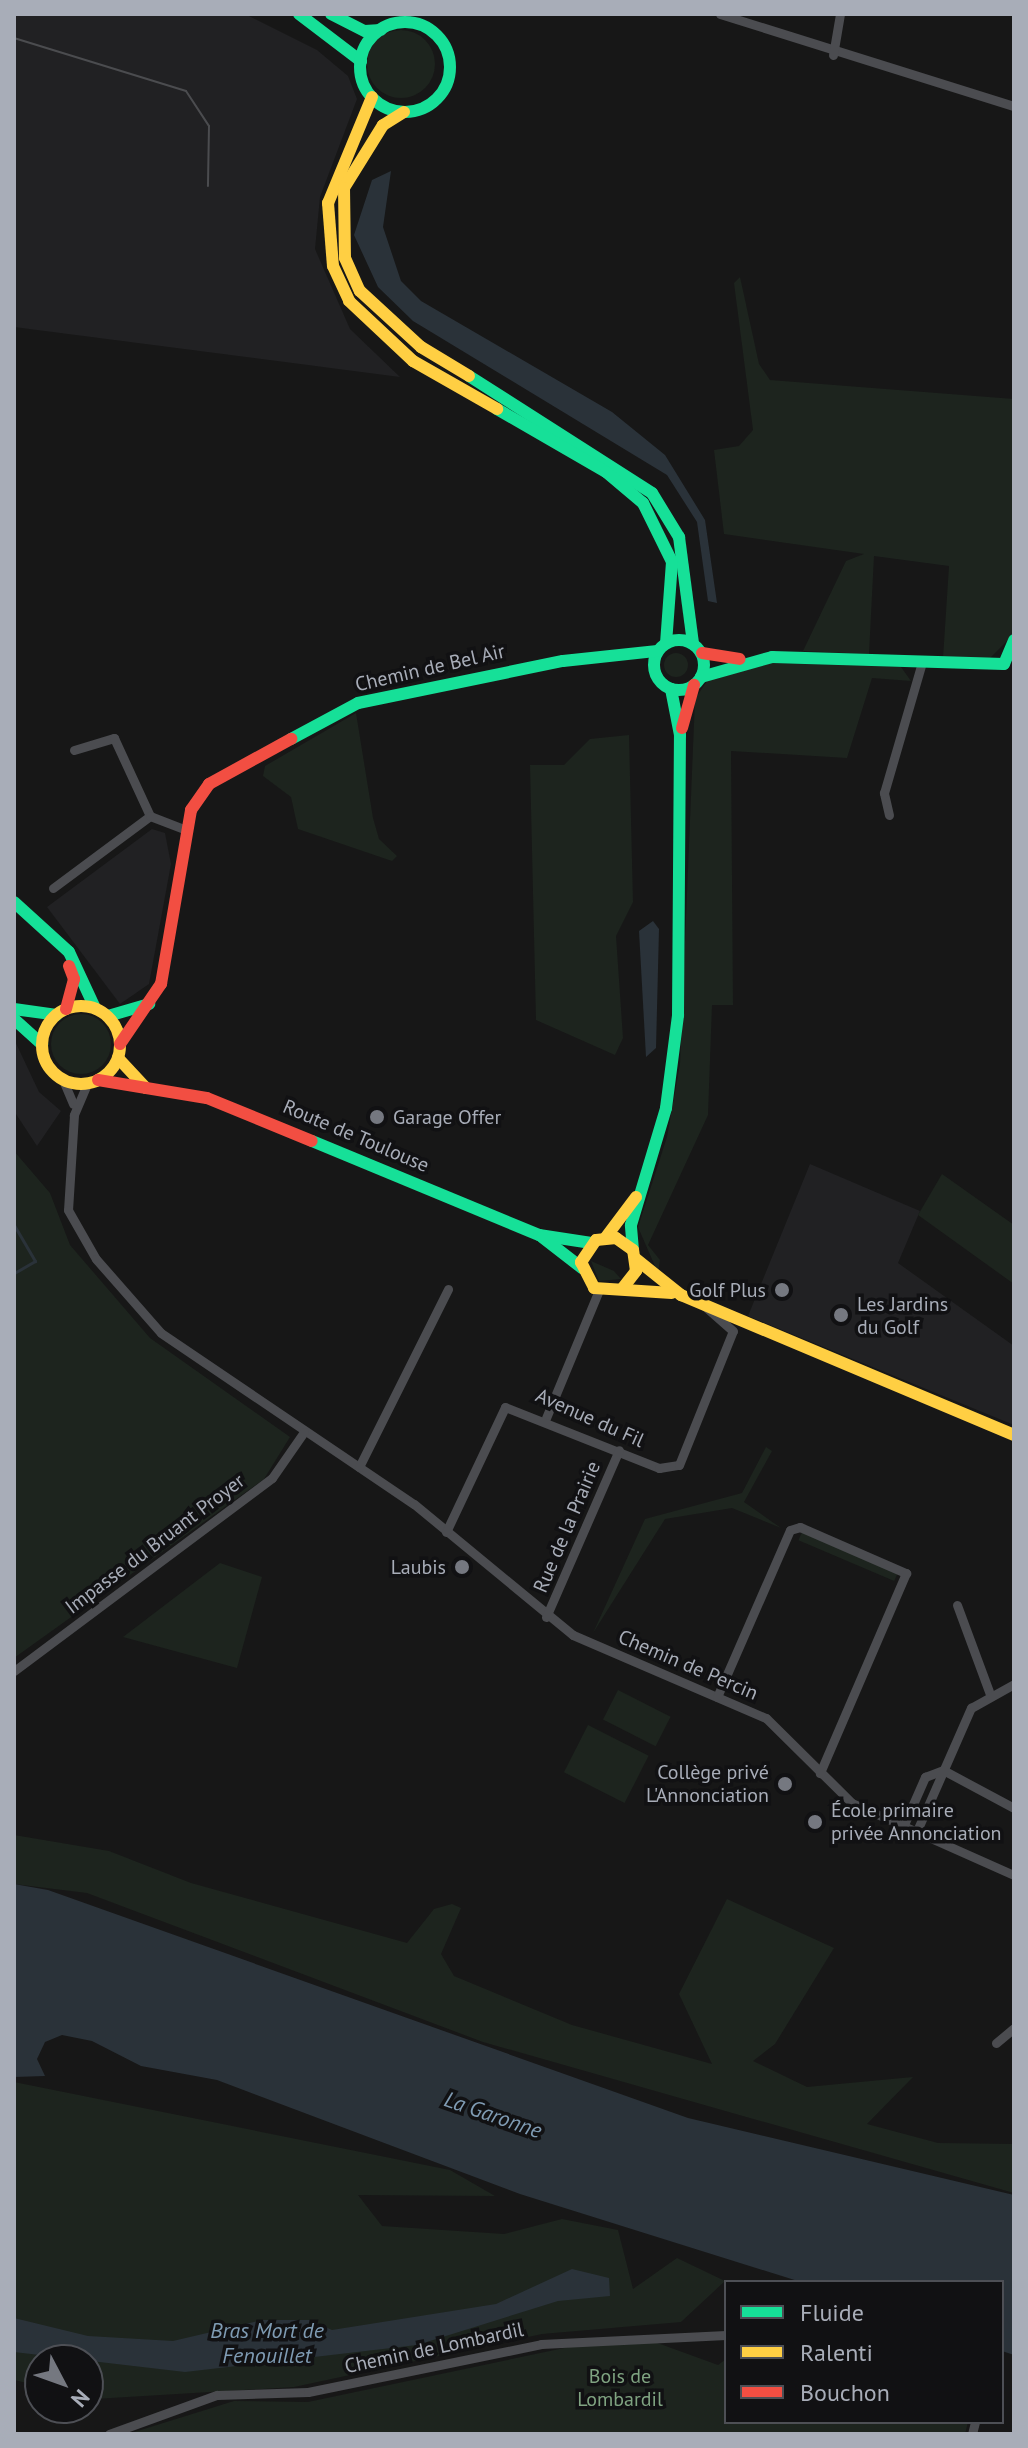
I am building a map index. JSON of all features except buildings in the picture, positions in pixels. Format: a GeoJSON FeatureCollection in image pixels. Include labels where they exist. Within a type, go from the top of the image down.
{"type":"FeatureCollection","features":[{"type":"Feature","properties":{"kind":"main road"},"geometry":{"type":"LineString","coordinates":[[299,14],[361,61],[372,97],[328,203],[333,266],[349,301],[413,361],[606,472],[643,503],[672,562],[662,647],[654,667]]}},
{"type":"Feature","properties":{"kind":"main road"},"geometry":{"type":"LineString","coordinates":[[331,14],[365,31],[389,23],[429,29]]}},
{"type":"Feature","properties":{"kind":"main road"},"geometry":{"type":"LineString","coordinates":[[424,14],[429,29],[447,50],[449,77],[434,101],[404,112],[383,125],[344,188],[345,258],[360,291],[421,347],[616,464],[652,493],[679,537],[698,648],[697,681],[680,735]]}},
{"type":"Feature","properties":{"kind":"main road"},"geometry":{"type":"LineString","coordinates":[[361,61],[389,23]]}},
{"type":"Feature","properties":{"kind":"main road"},"geometry":{"type":"LineString","coordinates":[[372,97],[404,112]]}},
{"type":"Feature","properties":{"kind":"main road"},"geometry":{"type":"LineString","coordinates":[[698,648],[747,661],[1009,668],[1014,640]]}},
{"type":"Feature","properties":{"kind":"main road","name":"Chemin de Bel Air"},"geometry":{"type":"LineString","coordinates":[[119,1051],[151,1002],[163,975],[187,830],[196,797],[209,784],[358,703],[549,663],[636,655],[662,647],[698,648]]}},
{"type":"Feature","properties":{"kind":"main road"},"geometry":{"type":"LineString","coordinates":[[622,1289],[634,1276],[640,1191],[666,1108],[676,1046],[680,735],[671,689],[654,667],[636,655]]}},
{"type":"Feature","properties":{"kind":"main road"},"geometry":{"type":"LineString","coordinates":[[671,689],[747,661]]}},
{"type":"Feature","properties":{"kind":"main road"},"geometry":{"type":"LineString","coordinates":[[14,902],[55,938],[95,1008],[108,1016],[134,1014],[151,1002]]}},
{"type":"Feature","properties":{"kind":"main road"},"geometry":{"type":"LineString","coordinates":[[42,1044],[62,1012],[74,979],[55,938]]}},
{"type":"Feature","properties":{"kind":"main road"},"geometry":{"type":"LineString","coordinates":[[14,1009],[62,1012],[95,1008]]}},
{"type":"Feature","properties":{"kind":"main road"},"geometry":{"type":"LineString","coordinates":[[108,1016],[131,1079],[152,1091]]}},
{"type":"Feature","properties":{"kind":"main road"},"geometry":{"type":"LineString","coordinates":[[14,1019],[42,1044],[63,1080],[92,1082],[119,1051]]}},
{"type":"Feature","properties":{"kind":"main road","name":"Route de Toulouse"},"geometry":{"type":"LineString","coordinates":[[92,1082],[236,1107],[539,1235],[591,1243]]}},
{"type":"Feature","properties":{"kind":"main road"},"geometry":{"type":"LineString","coordinates":[[640,1191],[606,1237],[591,1243],[582,1268],[599,1290],[681,1295],[1014,1435]]}},
{"type":"Feature","properties":{"kind":"main road","name":"Route de Toulouse"},"geometry":{"type":"LineString","coordinates":[[539,1235],[582,1268]]}},
{"type":"Feature","properties":{"kind":"main road"},"geometry":{"type":"LineString","coordinates":[[606,1237],[634,1255],[681,1295]]}},
{"type":"Feature","properties":{"kind":"street"},"geometry":{"type":"LineString","coordinates":[[720,14],[833,55],[1014,106]]}},
{"type":"Feature","properties":{"kind":"street"},"geometry":{"type":"LineString","coordinates":[[833,55],[840,14]]}},
{"type":"Feature","properties":{"kind":"street"},"geometry":{"type":"LineString","coordinates":[[889,815],[884,793],[921,666]]}},
{"type":"Feature","properties":{"kind":"street"},"geometry":{"type":"LineString","coordinates":[[74,750],[114,738],[150,816],[187,830]]}},
{"type":"Feature","properties":{"kind":"street"},"geometry":{"type":"LineString","coordinates":[[53,888],[150,816]]}},
{"type":"Feature","properties":{"kind":"street","name":"Chemin de Percin"},"geometry":{"type":"LineString","coordinates":[[63,1080],[74,1115],[68,1210],[96,1259],[178,1347],[359,1467],[446,1532],[546,1617],[778,1727],[852,1803],[1014,1875]]}},
{"type":"Feature","properties":{"kind":"street","name":"Chemin de Percin"},"geometry":{"type":"LineString","coordinates":[[74,1115],[92,1082]]}},
{"type":"Feature","properties":{"kind":"street"},"geometry":{"type":"LineString","coordinates":[[359,1467],[448,1289]]}},
{"type":"Feature","properties":{"kind":"street"},"geometry":{"type":"LineString","coordinates":[[546,1418],[599,1290]]}},
{"type":"Feature","properties":{"kind":"street","name":"Avenue du Fil"},"geometry":{"type":"LineString","coordinates":[[446,1532],[505,1407],[546,1418],[659,1468],[679,1465],[732,1338],[730,1324],[701,1303]]}},
{"type":"Feature","properties":{"kind":"street","name":"Impasse du Bruant Proyer"},"geometry":{"type":"LineString","coordinates":[[14,1671],[272,1478],[304,1432]]}},
{"type":"Feature","properties":{"kind":"street","name":"Rue de la Prairie"},"geometry":{"type":"LineString","coordinates":[[546,1617],[619,1450]]}},
{"type":"Feature","properties":{"kind":"street"},"geometry":{"type":"LineString","coordinates":[[717,1697],[786,1537],[800,1527],[906,1573],[905,1587],[820,1773]]}},
{"type":"Feature","properties":{"kind":"street"},"geometry":{"type":"LineString","coordinates":[[957,1605],[990,1694]]}},
{"type":"Feature","properties":{"kind":"street"},"geometry":{"type":"LineString","coordinates":[[916,1833],[971,1708],[990,1694],[1014,1684]]}},
{"type":"Feature","properties":{"kind":"street"},"geometry":{"type":"LineString","coordinates":[[903,1827],[925,1777],[943,1770],[1014,1808]]}},
{"type":"Feature","properties":{"kind":"street"},"geometry":{"type":"LineString","coordinates":[[996,2043],[1014,2028]]}},
{"type":"Feature","properties":{"kind":"street","name":"Chemin de Lombardil"},"geometry":{"type":"LineString","coordinates":[[109,2434],[217,2395],[308,2392],[541,2344],[640,2334],[724,2335]]}},
{"type":"Feature","properties":{"kind":"shaded area"},"geometry":{"type":"Polygon","coordinates":[[[14,14],[245,14],[317,50],[348,76],[357,99],[320,197],[315,249],[350,329],[400,377],[14,327],[14,14]]]}},
{"type":"Feature","properties":{"kind":"shaded area"},"geometry":{"type":"Polygon","coordinates":[[[152,829],[165,833],[171,864],[149,984],[120,1004],[47,907],[152,829]]]}},
{"type":"Feature","properties":{"kind":"shaded area"},"geometry":{"type":"Polygon","coordinates":[[[14,1039],[39,1092],[61,1111],[37,1146],[14,1111],[14,1039]]]}},
{"type":"Feature","properties":{"kind":"shaded area"},"geometry":{"type":"Polygon","coordinates":[[[810,1164],[920,1211],[898,1263],[1014,1346],[1014,1425],[748,1316],[810,1164]]]}},
{"type":"Feature","properties":{"kind":"green space"},"geometry":{"type":"Polygon","coordinates":[[[401,30],[425,40],[435,64],[425,88],[401,98],[377,88],[367,64],[377,40],[401,30]]]}},
{"type":"Feature","properties":{"kind":"green space"},"geometry":{"type":"Polygon","coordinates":[[[740,277],[759,364],[770,380],[1014,399],[1014,634],[988,660],[943,658],[949,566],[874,556],[869,654],[803,651],[846,561],[864,554],[724,534],[714,450],[739,446],[753,430],[734,283],[740,277]]]}},
{"type":"Feature","properties":{"kind":"green space"},"geometry":{"type":"Polygon","coordinates":[[[676,653],[687,660],[688,665],[681,676],[676,677],[665,670],[664,665],[671,654],[676,653]]]}},
{"type":"Feature","properties":{"kind":"green space"},"geometry":{"type":"Polygon","coordinates":[[[772,663],[901,667],[911,681],[872,678],[847,758],[731,751],[733,1005],[712,1005],[708,1115],[648,1245],[660,1260],[658,1273],[638,1227],[667,1137],[680,1064],[695,699],[707,681],[772,663]]]}},
{"type":"Feature","properties":{"kind":"green space"},"geometry":{"type":"Polygon","coordinates":[[[356,713],[373,818],[379,839],[397,856],[392,861],[298,829],[291,797],[263,776],[265,766],[356,713]]]}},
{"type":"Feature","properties":{"kind":"green space"},"geometry":{"type":"Polygon","coordinates":[[[629,735],[633,902],[616,936],[623,1038],[615,1055],[536,1020],[530,765],[564,765],[590,739],[629,735]]]}},
{"type":"Feature","properties":{"kind":"green space"},"geometry":{"type":"Polygon","coordinates":[[[81,1014],[93,1016],[102,1023],[109,1032],[109,1056],[102,1065],[93,1072],[81,1074],[69,1072],[60,1065],[53,1056],[51,1044],[53,1032],[60,1023],[69,1016],[81,1014]]]}},
{"type":"Feature","properties":{"kind":"green space"},"geometry":{"type":"Polygon","coordinates":[[[14,1151],[50,1193],[70,1245],[150,1338],[290,1437],[264,1479],[14,1658],[14,1151]]]}},
{"type":"Feature","properties":{"kind":"green space"},"geometry":{"type":"Polygon","coordinates":[[[942,1174],[1014,1225],[1014,1284],[918,1215],[942,1174]]]}},
{"type":"Feature","properties":{"kind":"green space"},"geometry":{"type":"Polygon","coordinates":[[[591,1261],[614,1271],[621,1279],[599,1281],[591,1261]]]}},
{"type":"Feature","properties":{"kind":"green space"},"geometry":{"type":"Polygon","coordinates":[[[766,1447],[772,1451],[744,1502],[781,1528],[732,1508],[665,1519],[593,1633],[645,1519],[742,1493],[766,1447]]]}},
{"type":"Feature","properties":{"kind":"green space"},"geometry":{"type":"Polygon","coordinates":[[[802,1532],[898,1573],[894,1581],[798,1540],[802,1532]]]}},
{"type":"Feature","properties":{"kind":"green space"},"geometry":{"type":"Polygon","coordinates":[[[220,1563],[262,1577],[237,1668],[123,1637],[220,1563]]]}},
{"type":"Feature","properties":{"kind":"green space"},"geometry":{"type":"Polygon","coordinates":[[[618,1690],[671,1717],[656,1746],[603,1719],[618,1690]]]}},
{"type":"Feature","properties":{"kind":"green space"},"geometry":{"type":"Polygon","coordinates":[[[588,1725],[649,1756],[625,1803],[564,1772],[588,1725]]]}},
{"type":"Feature","properties":{"kind":"green space"},"geometry":{"type":"Polygon","coordinates":[[[14,1835],[109,1851],[191,1883],[407,1943],[434,1909],[452,1904],[461,1908],[441,1954],[454,1976],[572,2025],[712,2064],[679,1994],[727,1899],[834,1948],[775,2044],[753,2061],[807,2087],[913,2077],[867,2124],[938,2143],[1014,2144],[1014,2193],[483,2042],[87,1893],[14,1884],[14,1835]]]}},
{"type":"Feature","properties":{"kind":"green space"},"geometry":{"type":"Polygon","coordinates":[[[14,2082],[450,2170],[495,2196],[358,2195],[382,2226],[504,2234],[562,2219],[618,2230],[633,2289],[677,2258],[724,2281],[681,2322],[542,2334],[294,2387],[104,2398],[104,2344],[24,2344],[24,2382],[14,2380],[14,2082]]]}},
{"type":"Feature","properties":{"kind":"green space","name":"Bois de Lombardil"},"geometry":{"type":"Polygon","coordinates":[[[652,2341],[718,2365],[724,2360],[724,2424],[968,2424],[965,2434],[128,2434],[234,2401],[308,2402],[569,2347],[652,2341]]]}},
{"type":"Feature","properties":{"kind":"water"},"geometry":{"type":"Polygon","coordinates":[[[391,171],[383,227],[401,281],[421,301],[612,412],[665,455],[705,520],[717,603],[708,601],[697,522],[667,475],[413,321],[378,287],[354,235],[372,180],[391,171]]]}},
{"type":"Feature","properties":{"kind":"water"},"geometry":{"type":"Polygon","coordinates":[[[653,921],[659,929],[656,1048],[646,1057],[639,931],[653,921]]]}},
{"type":"Feature","properties":{"kind":"water","name":"La Garonne"},"geometry":{"type":"Polygon","coordinates":[[[14,1884],[48,1890],[688,2118],[1014,2195],[1014,2355],[1004,2352],[1004,2280],[795,2280],[520,2194],[217,2080],[141,2066],[92,2041],[62,2035],[45,2042],[37,2059],[45,2076],[14,2077],[14,1884]]]}},
{"type":"Feature","properties":{"kind":"water","name":"Bras Mort de Fenouillet"},"geometry":{"type":"Polygon","coordinates":[[[572,2269],[609,2278],[610,2296],[558,2301],[417,2345],[185,2372],[104,2363],[104,2344],[24,2344],[24,2353],[14,2352],[14,2318],[88,2336],[173,2341],[262,2320],[309,2320],[332,2330],[496,2304],[572,2269]]]}},
{"type":"Feature","properties":{"kind":"waterway"},"geometry":{"type":"LineString","coordinates":[[14,1225],[35,1261],[14,1273]]}},
{"type":"Feature","properties":{"kind":"tram line"},"geometry":{"type":"LineString","coordinates":[[14,38],[186,91],[209,126],[208,186]]}},
{"type":"Feature","properties":{"kind":"traffic: fast"},"geometry":{"type":"LineString","coordinates":[[299,14],[361,61]]}},
{"type":"Feature","properties":{"kind":"traffic: fast"},"geometry":{"type":"LineString","coordinates":[[331,14],[365,31],[381,30]]}},
{"type":"Feature","properties":{"kind":"traffic: fast"},"geometry":{"type":"LineString","coordinates":[[405,22],[422,26],[437,35],[446,50],[450,67],[446,84],[437,99],[422,108],[405,112],[388,108],[373,99],[364,84],[360,67],[364,50],[373,35],[388,26],[405,22]]}},
{"type":"Feature","properties":{"kind":"traffic: fast"},"geometry":{"type":"LineString","coordinates":[[469,376],[652,493],[679,537],[693,644]]}},
{"type":"Feature","properties":{"kind":"traffic: fast"},"geometry":{"type":"LineString","coordinates":[[497,409],[606,472],[643,503],[672,562],[666,643]]}},
{"type":"Feature","properties":{"kind":"traffic: fast"},"geometry":{"type":"LineString","coordinates":[[679,640],[697,647],[704,665],[697,683],[679,690],[661,683],[654,665],[661,647],[679,640]]}},
{"type":"Feature","properties":{"kind":"traffic: fast"},"geometry":{"type":"LineString","coordinates":[[1004,664],[1014,640]]}},
{"type":"Feature","properties":{"kind":"traffic: fast"},"geometry":{"type":"LineString","coordinates":[[291,739],[358,703],[563,661],[657,651]]}},
{"type":"Feature","properties":{"kind":"traffic: fast"},"geometry":{"type":"LineString","coordinates":[[701,677],[772,657],[1004,664]]}},
{"type":"Feature","properties":{"kind":"traffic: fast"},"geometry":{"type":"LineString","coordinates":[[633,1250],[631,1225],[666,1108],[678,1015],[680,735],[671,689]]}},
{"type":"Feature","properties":{"kind":"traffic: fast"},"geometry":{"type":"LineString","coordinates":[[14,902],[69,952],[95,1008]]}},
{"type":"Feature","properties":{"kind":"traffic: fast"},"geometry":{"type":"LineString","coordinates":[[108,1016],[149,1004]]}},
{"type":"Feature","properties":{"kind":"traffic: fast"},"geometry":{"type":"LineString","coordinates":[[14,1009],[57,1015]]}},
{"type":"Feature","properties":{"kind":"traffic: fast"},"geometry":{"type":"LineString","coordinates":[[14,1019],[42,1044]]}},
{"type":"Feature","properties":{"kind":"traffic: fast"},"geometry":{"type":"LineString","coordinates":[[312,1141],[539,1235],[591,1243]]}},
{"type":"Feature","properties":{"kind":"traffic: fast"},"geometry":{"type":"LineString","coordinates":[[542,1237],[582,1268]]}},
{"type":"Feature","properties":{"kind":"traffic: slow"},"geometry":{"type":"LineString","coordinates":[[372,97],[328,203],[333,266],[349,301],[413,361],[497,409]]}},
{"type":"Feature","properties":{"kind":"traffic: slow"},"geometry":{"type":"LineString","coordinates":[[404,112],[383,125],[344,188],[345,258],[360,291],[421,347],[469,376]]}},
{"type":"Feature","properties":{"kind":"traffic: slow"},"geometry":{"type":"LineString","coordinates":[[81,1006],[96,1009],[109,1017],[117,1030],[120,1045],[117,1060],[109,1073],[96,1081],[81,1084],[66,1081],[53,1073],[45,1060],[42,1045],[45,1030],[53,1017],[66,1009],[81,1006]]}},
{"type":"Feature","properties":{"kind":"traffic: slow"},"geometry":{"type":"LineString","coordinates":[[118,1058],[146,1088]]}},
{"type":"Feature","properties":{"kind":"traffic: slow"},"geometry":{"type":"LineString","coordinates":[[606,1237],[636,1197]]}},
{"type":"Feature","properties":{"kind":"traffic: slow"},"geometry":{"type":"LineString","coordinates":[[622,1289],[636,1271],[633,1250],[616,1238],[596,1240],[581,1262],[594,1288],[672,1293]]}},
{"type":"Feature","properties":{"kind":"traffic: slow"},"geometry":{"type":"LineString","coordinates":[[636,1259],[681,1295],[1014,1435]]}},
{"type":"Feature","properties":{"kind":"traffic: jam"},"geometry":{"type":"LineString","coordinates":[[702,653],[740,659]]}},
{"type":"Feature","properties":{"kind":"traffic: jam"},"geometry":{"type":"LineString","coordinates":[[682,728],[694,685]]}},
{"type":"Feature","properties":{"kind":"traffic: jam"},"geometry":{"type":"LineString","coordinates":[[120,1044],[161,984],[191,810],[209,784],[291,739]]}},
{"type":"Feature","properties":{"kind":"traffic: jam"},"geometry":{"type":"LineString","coordinates":[[66,1009],[74,979],[69,966]]}},
{"type":"Feature","properties":{"kind":"traffic: jam"},"geometry":{"type":"LineString","coordinates":[[98,1080],[207,1098],[312,1141]]}},
{"type":"Feature","properties":{"kind":"place","name":"Garage Offer"},"geometry":{"type":"Point","coordinates":[377,1117]}},
{"type":"Feature","properties":{"kind":"place","name":"Golf Plus"},"geometry":{"type":"Point","coordinates":[782,1290]}},
{"type":"Feature","properties":{"kind":"place","name":"Les Jardins du Golf"},"geometry":{"type":"Point","coordinates":[841,1315]}},
{"type":"Feature","properties":{"kind":"place","name":"Laubis"},"geometry":{"type":"Point","coordinates":[462,1567]}},
{"type":"Feature","properties":{"kind":"place","name":"Collège privé L'Annonciation"},"geometry":{"type":"Point","coordinates":[785,1784]}},
{"type":"Feature","properties":{"kind":"place","name":"École primaire privée Annonciation"},"geometry":{"type":"Point","coordinates":[815,1822]}}]}
